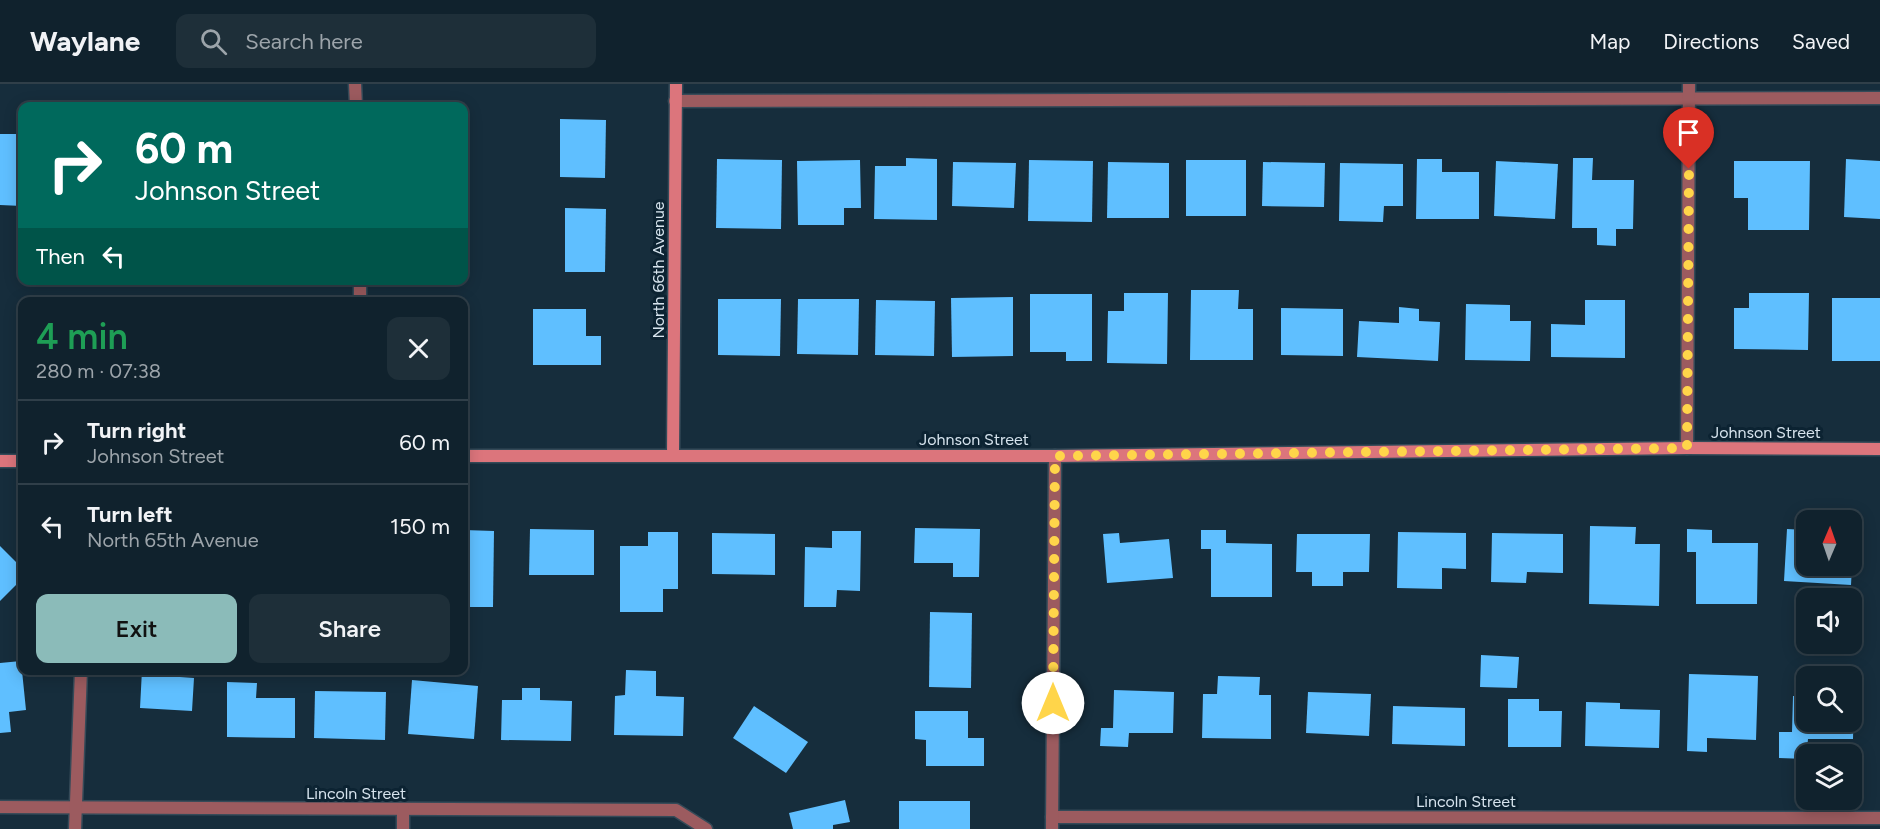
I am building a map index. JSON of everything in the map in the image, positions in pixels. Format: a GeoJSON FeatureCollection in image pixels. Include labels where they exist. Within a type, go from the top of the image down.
{"type":"FeatureCollection","features":[{"type":"Feature","properties":{"kind":"street"},"geometry":{"type":"LineString","coordinates":[[356,84],[356,102]]}},
{"type":"Feature","properties":{"kind":"street","name":"North 66th Avenue"},"geometry":{"type":"LineString","coordinates":[[673,455],[676,84]]}},
{"type":"Feature","properties":{"kind":"street"},"geometry":{"type":"LineString","coordinates":[[1687,448],[1689,84]]}},
{"type":"Feature","properties":{"kind":"street"},"geometry":{"type":"LineString","coordinates":[[675,101],[1880,98]]}},
{"type":"Feature","properties":{"kind":"street","name":"Johnson Street"},"geometry":{"type":"LineString","coordinates":[[468,456],[1055,456],[1687,448],[1880,449]]}},
{"type":"Feature","properties":{"kind":"street"},"geometry":{"type":"LineString","coordinates":[[1052,823],[1055,456]]}},
{"type":"Feature","properties":{"kind":"street"},"geometry":{"type":"LineString","coordinates":[[0,461],[18,461]]}},
{"type":"Feature","properties":{"kind":"street"},"geometry":{"type":"LineString","coordinates":[[75,829],[81,675]]}},
{"type":"Feature","properties":{"kind":"street","name":"Lincoln Street"},"geometry":{"type":"LineString","coordinates":[[0,807],[676,810],[706,829]]}},
{"type":"Feature","properties":{"kind":"street"},"geometry":{"type":"LineString","coordinates":[[403,809],[403,829]]}},
{"type":"Feature","properties":{"kind":"street","name":"Lincoln Street"},"geometry":{"type":"LineString","coordinates":[[1052,823],[1880,818]]}},
{"type":"Feature","properties":{"kind":"building"},"geometry":{"type":"Polygon","coordinates":[[[560,119],[606,120],[605,178],[560,177],[560,119]]]}},
{"type":"Feature","properties":{"kind":"building"},"geometry":{"type":"Polygon","coordinates":[[[0,134],[18,134],[18,206],[0,205],[0,134]]]}},
{"type":"Feature","properties":{"kind":"building"},"geometry":{"type":"Polygon","coordinates":[[[906,158],[937,159],[937,220],[874,219],[875,166],[906,166],[906,158]]]}},
{"type":"Feature","properties":{"kind":"building"},"geometry":{"type":"Polygon","coordinates":[[[1573,158],[1593,158],[1592,180],[1634,180],[1633,229],[1616,229],[1616,246],[1597,245],[1597,228],[1572,228],[1573,158]]]}},
{"type":"Feature","properties":{"kind":"building"},"geometry":{"type":"Polygon","coordinates":[[[717,159],[782,160],[781,229],[716,228],[717,159]]]}},
{"type":"Feature","properties":{"kind":"building"},"geometry":{"type":"Polygon","coordinates":[[[1417,159],[1442,159],[1442,172],[1479,172],[1479,219],[1416,219],[1417,159]]]}},
{"type":"Feature","properties":{"kind":"building"},"geometry":{"type":"Polygon","coordinates":[[[1846,159],[1880,161],[1880,219],[1844,217],[1846,159]]]}},
{"type":"Feature","properties":{"kind":"building"},"geometry":{"type":"Polygon","coordinates":[[[860,160],[861,208],[844,208],[844,225],[798,225],[797,161],[860,160]]]}},
{"type":"Feature","properties":{"kind":"building"},"geometry":{"type":"Polygon","coordinates":[[[1029,160],[1093,161],[1092,222],[1028,221],[1029,160]]]}},
{"type":"Feature","properties":{"kind":"building"},"geometry":{"type":"Polygon","coordinates":[[[1186,160],[1246,160],[1246,216],[1186,216],[1186,160]]]}},
{"type":"Feature","properties":{"kind":"building"},"geometry":{"type":"Polygon","coordinates":[[[1496,161],[1558,164],[1555,219],[1494,216],[1496,161]]]}},
{"type":"Feature","properties":{"kind":"building"},"geometry":{"type":"Polygon","coordinates":[[[1734,161],[1810,161],[1809,230],[1748,230],[1748,198],[1734,198],[1734,161]]]}},
{"type":"Feature","properties":{"kind":"building"},"geometry":{"type":"Polygon","coordinates":[[[953,162],[1016,163],[1014,208],[952,206],[953,162]]]}},
{"type":"Feature","properties":{"kind":"building"},"geometry":{"type":"Polygon","coordinates":[[[1108,162],[1169,163],[1169,218],[1107,218],[1108,162]]]}},
{"type":"Feature","properties":{"kind":"building"},"geometry":{"type":"Polygon","coordinates":[[[1263,162],[1325,163],[1324,207],[1262,206],[1263,162]]]}},
{"type":"Feature","properties":{"kind":"building"},"geometry":{"type":"Polygon","coordinates":[[[1340,163],[1403,164],[1403,206],[1384,206],[1383,222],[1339,221],[1340,163]]]}},
{"type":"Feature","properties":{"kind":"building"},"geometry":{"type":"Polygon","coordinates":[[[565,208],[606,209],[605,272],[565,272],[565,208]]]}},
{"type":"Feature","properties":{"kind":"building"},"geometry":{"type":"Polygon","coordinates":[[[1191,290],[1239,290],[1238,309],[1253,309],[1253,360],[1190,360],[1191,290]]]}},
{"type":"Feature","properties":{"kind":"building"},"geometry":{"type":"Polygon","coordinates":[[[1124,293],[1168,293],[1167,364],[1107,363],[1108,311],[1124,311],[1124,293]]]}},
{"type":"Feature","properties":{"kind":"building"},"geometry":{"type":"Polygon","coordinates":[[[1749,293],[1809,293],[1808,350],[1734,349],[1734,308],[1749,308],[1749,293]]]}},
{"type":"Feature","properties":{"kind":"building"},"geometry":{"type":"Polygon","coordinates":[[[1030,294],[1092,294],[1092,361],[1066,361],[1066,352],[1030,352],[1030,294]]]}},
{"type":"Feature","properties":{"kind":"building"},"geometry":{"type":"Polygon","coordinates":[[[1013,297],[1013,356],[952,357],[951,298],[1013,297]]]}},
{"type":"Feature","properties":{"kind":"building"},"geometry":{"type":"Polygon","coordinates":[[[1832,298],[1880,298],[1880,361],[1832,361],[1832,298]]]}},
{"type":"Feature","properties":{"kind":"building"},"geometry":{"type":"Polygon","coordinates":[[[718,299],[781,299],[780,356],[718,355],[718,299]]]}},
{"type":"Feature","properties":{"kind":"building"},"geometry":{"type":"Polygon","coordinates":[[[798,299],[859,299],[858,355],[797,354],[798,299]]]}},
{"type":"Feature","properties":{"kind":"building"},"geometry":{"type":"Polygon","coordinates":[[[876,300],[935,301],[934,356],[875,355],[876,300]]]}},
{"type":"Feature","properties":{"kind":"building"},"geometry":{"type":"Polygon","coordinates":[[[1585,300],[1625,300],[1625,358],[1551,357],[1551,324],[1585,325],[1585,300]]]}},
{"type":"Feature","properties":{"kind":"building"},"geometry":{"type":"Polygon","coordinates":[[[1466,304],[1510,305],[1510,321],[1531,321],[1530,361],[1465,360],[1466,304]]]}},
{"type":"Feature","properties":{"kind":"building"},"geometry":{"type":"Polygon","coordinates":[[[1399,307],[1419,309],[1419,321],[1440,322],[1438,361],[1357,357],[1359,321],[1399,323],[1399,307]]]}},
{"type":"Feature","properties":{"kind":"building"},"geometry":{"type":"Polygon","coordinates":[[[1281,308],[1343,309],[1343,356],[1281,355],[1281,308]]]}},
{"type":"Feature","properties":{"kind":"building"},"geometry":{"type":"Polygon","coordinates":[[[533,309],[586,309],[586,336],[601,336],[601,365],[533,365],[533,309]]]}},
{"type":"Feature","properties":{"kind":"building"},"geometry":{"type":"Polygon","coordinates":[[[1590,526],[1636,527],[1635,544],[1660,544],[1659,606],[1589,604],[1590,526]]]}},
{"type":"Feature","properties":{"kind":"building"},"geometry":{"type":"Polygon","coordinates":[[[915,528],[980,529],[979,577],[953,577],[953,563],[914,563],[915,528]]]}},
{"type":"Feature","properties":{"kind":"building"},"geometry":{"type":"Polygon","coordinates":[[[530,529],[594,530],[594,575],[529,575],[530,529]]]}},
{"type":"Feature","properties":{"kind":"building"},"geometry":{"type":"Polygon","coordinates":[[[1687,529],[1712,530],[1712,543],[1758,543],[1757,604],[1696,604],[1696,552],[1687,552],[1687,529]]]}},
{"type":"Feature","properties":{"kind":"building"},"geometry":{"type":"Polygon","coordinates":[[[1787,529],[1796,529],[1796,576],[1851,576],[1851,585],[1784,581],[1787,529]]]}},
{"type":"Feature","properties":{"kind":"building"},"geometry":{"type":"Polygon","coordinates":[[[468,530],[494,531],[493,607],[468,607],[468,530]]]}},
{"type":"Feature","properties":{"kind":"building"},"geometry":{"type":"Polygon","coordinates":[[[1201,530],[1226,530],[1226,543],[1272,544],[1272,597],[1211,597],[1211,549],[1201,549],[1201,530]]]}},
{"type":"Feature","properties":{"kind":"building"},"geometry":{"type":"Polygon","coordinates":[[[832,531],[861,531],[860,591],[837,590],[836,607],[804,607],[805,547],[832,548],[832,531]]]}},
{"type":"Feature","properties":{"kind":"building"},"geometry":{"type":"Polygon","coordinates":[[[648,532],[678,532],[678,589],[663,589],[663,612],[620,612],[620,546],[648,546],[648,532]]]}},
{"type":"Feature","properties":{"kind":"building"},"geometry":{"type":"Polygon","coordinates":[[[1398,532],[1466,533],[1466,569],[1442,568],[1442,589],[1397,588],[1398,532]]]}},
{"type":"Feature","properties":{"kind":"building"},"geometry":{"type":"Polygon","coordinates":[[[712,533],[775,534],[775,575],[712,574],[712,533]]]}},
{"type":"Feature","properties":{"kind":"building"},"geometry":{"type":"Polygon","coordinates":[[[1119,533],[1120,543],[1169,539],[1173,578],[1107,583],[1103,534],[1119,533]]]}},
{"type":"Feature","properties":{"kind":"building"},"geometry":{"type":"Polygon","coordinates":[[[1492,533],[1563,534],[1563,573],[1527,572],[1526,583],[1491,582],[1492,533]]]}},
{"type":"Feature","properties":{"kind":"building"},"geometry":{"type":"Polygon","coordinates":[[[1297,534],[1370,534],[1369,572],[1343,572],[1343,586],[1312,586],[1312,572],[1296,572],[1297,534]]]}},
{"type":"Feature","properties":{"kind":"building"},"geometry":{"type":"Polygon","coordinates":[[[0,546],[18,564],[18,583],[0,601],[0,546]]]}},
{"type":"Feature","properties":{"kind":"building"},"geometry":{"type":"Polygon","coordinates":[[[930,612],[972,613],[971,688],[929,687],[930,612]]]}},
{"type":"Feature","properties":{"kind":"building"},"geometry":{"type":"Polygon","coordinates":[[[1481,655],[1519,657],[1517,688],[1480,687],[1481,655]]]}},
{"type":"Feature","properties":{"kind":"building"},"geometry":{"type":"Polygon","coordinates":[[[18,661],[18,675],[22,675],[26,710],[9,712],[11,732],[0,733],[0,663],[18,661]]]}},
{"type":"Feature","properties":{"kind":"building"},"geometry":{"type":"Polygon","coordinates":[[[626,670],[656,671],[656,696],[684,697],[683,736],[614,735],[615,696],[625,695],[626,670]]]}},
{"type":"Feature","properties":{"kind":"building"},"geometry":{"type":"Polygon","coordinates":[[[1689,674],[1758,676],[1756,740],[1707,738],[1707,752],[1687,751],[1689,674]]]}},
{"type":"Feature","properties":{"kind":"building"},"geometry":{"type":"Polygon","coordinates":[[[142,675],[180,675],[180,677],[194,678],[192,711],[140,708],[142,675]]]}},
{"type":"Feature","properties":{"kind":"building"},"geometry":{"type":"Polygon","coordinates":[[[1218,676],[1260,677],[1259,695],[1271,695],[1271,739],[1202,738],[1203,694],[1217,694],[1218,676]]]}},
{"type":"Feature","properties":{"kind":"building"},"geometry":{"type":"Polygon","coordinates":[[[412,680],[478,686],[474,739],[408,734],[412,680]]]}},
{"type":"Feature","properties":{"kind":"building"},"geometry":{"type":"Polygon","coordinates":[[[227,682],[257,683],[256,698],[295,698],[295,738],[227,737],[227,682]]]}},
{"type":"Feature","properties":{"kind":"building"},"geometry":{"type":"Polygon","coordinates":[[[522,688],[540,688],[540,700],[572,701],[571,741],[501,740],[502,700],[522,700],[522,688]]]}},
{"type":"Feature","properties":{"kind":"building"},"geometry":{"type":"Polygon","coordinates":[[[1114,690],[1174,692],[1173,733],[1129,733],[1128,747],[1100,746],[1101,728],[1113,728],[1114,690]]]}},
{"type":"Feature","properties":{"kind":"building"},"geometry":{"type":"Polygon","coordinates":[[[315,691],[386,692],[385,740],[314,738],[315,691]]]}},
{"type":"Feature","properties":{"kind":"building"},"geometry":{"type":"Polygon","coordinates":[[[1308,692],[1371,694],[1369,736],[1306,733],[1308,692]]]}},
{"type":"Feature","properties":{"kind":"building"},"geometry":{"type":"Polygon","coordinates":[[[1793,696],[1796,696],[1796,732],[1853,732],[1853,739],[1808,739],[1808,744],[1796,744],[1796,759],[1779,758],[1779,732],[1792,732],[1793,696]]]}},
{"type":"Feature","properties":{"kind":"building"},"geometry":{"type":"Polygon","coordinates":[[[1508,699],[1539,699],[1539,711],[1562,711],[1561,747],[1508,747],[1508,699]]]}},
{"type":"Feature","properties":{"kind":"building"},"geometry":{"type":"Polygon","coordinates":[[[1586,702],[1620,703],[1620,709],[1660,710],[1659,748],[1585,746],[1586,702]]]}},
{"type":"Feature","properties":{"kind":"building"},"geometry":{"type":"Polygon","coordinates":[[[754,706],[808,742],[786,773],[733,738],[754,706]]]}},
{"type":"Feature","properties":{"kind":"building"},"geometry":{"type":"Polygon","coordinates":[[[1393,706],[1465,708],[1465,746],[1392,744],[1393,706]]]}},
{"type":"Feature","properties":{"kind":"building"},"geometry":{"type":"Polygon","coordinates":[[[915,711],[968,711],[968,738],[984,738],[984,766],[926,766],[926,740],[915,739],[915,711]]]}},
{"type":"Feature","properties":{"kind":"building"},"geometry":{"type":"Polygon","coordinates":[[[845,800],[850,822],[833,825],[833,829],[793,829],[789,813],[845,800]]]}},
{"type":"Feature","properties":{"kind":"building"},"geometry":{"type":"Polygon","coordinates":[[[899,801],[970,801],[970,829],[899,829],[899,801]]]}},
{"type":"Feature","properties":{"kind":"route"},"geometry":{"type":"LineString","coordinates":[[1053,703],[1055,456],[1687,448],[1689,169]]}}]}
